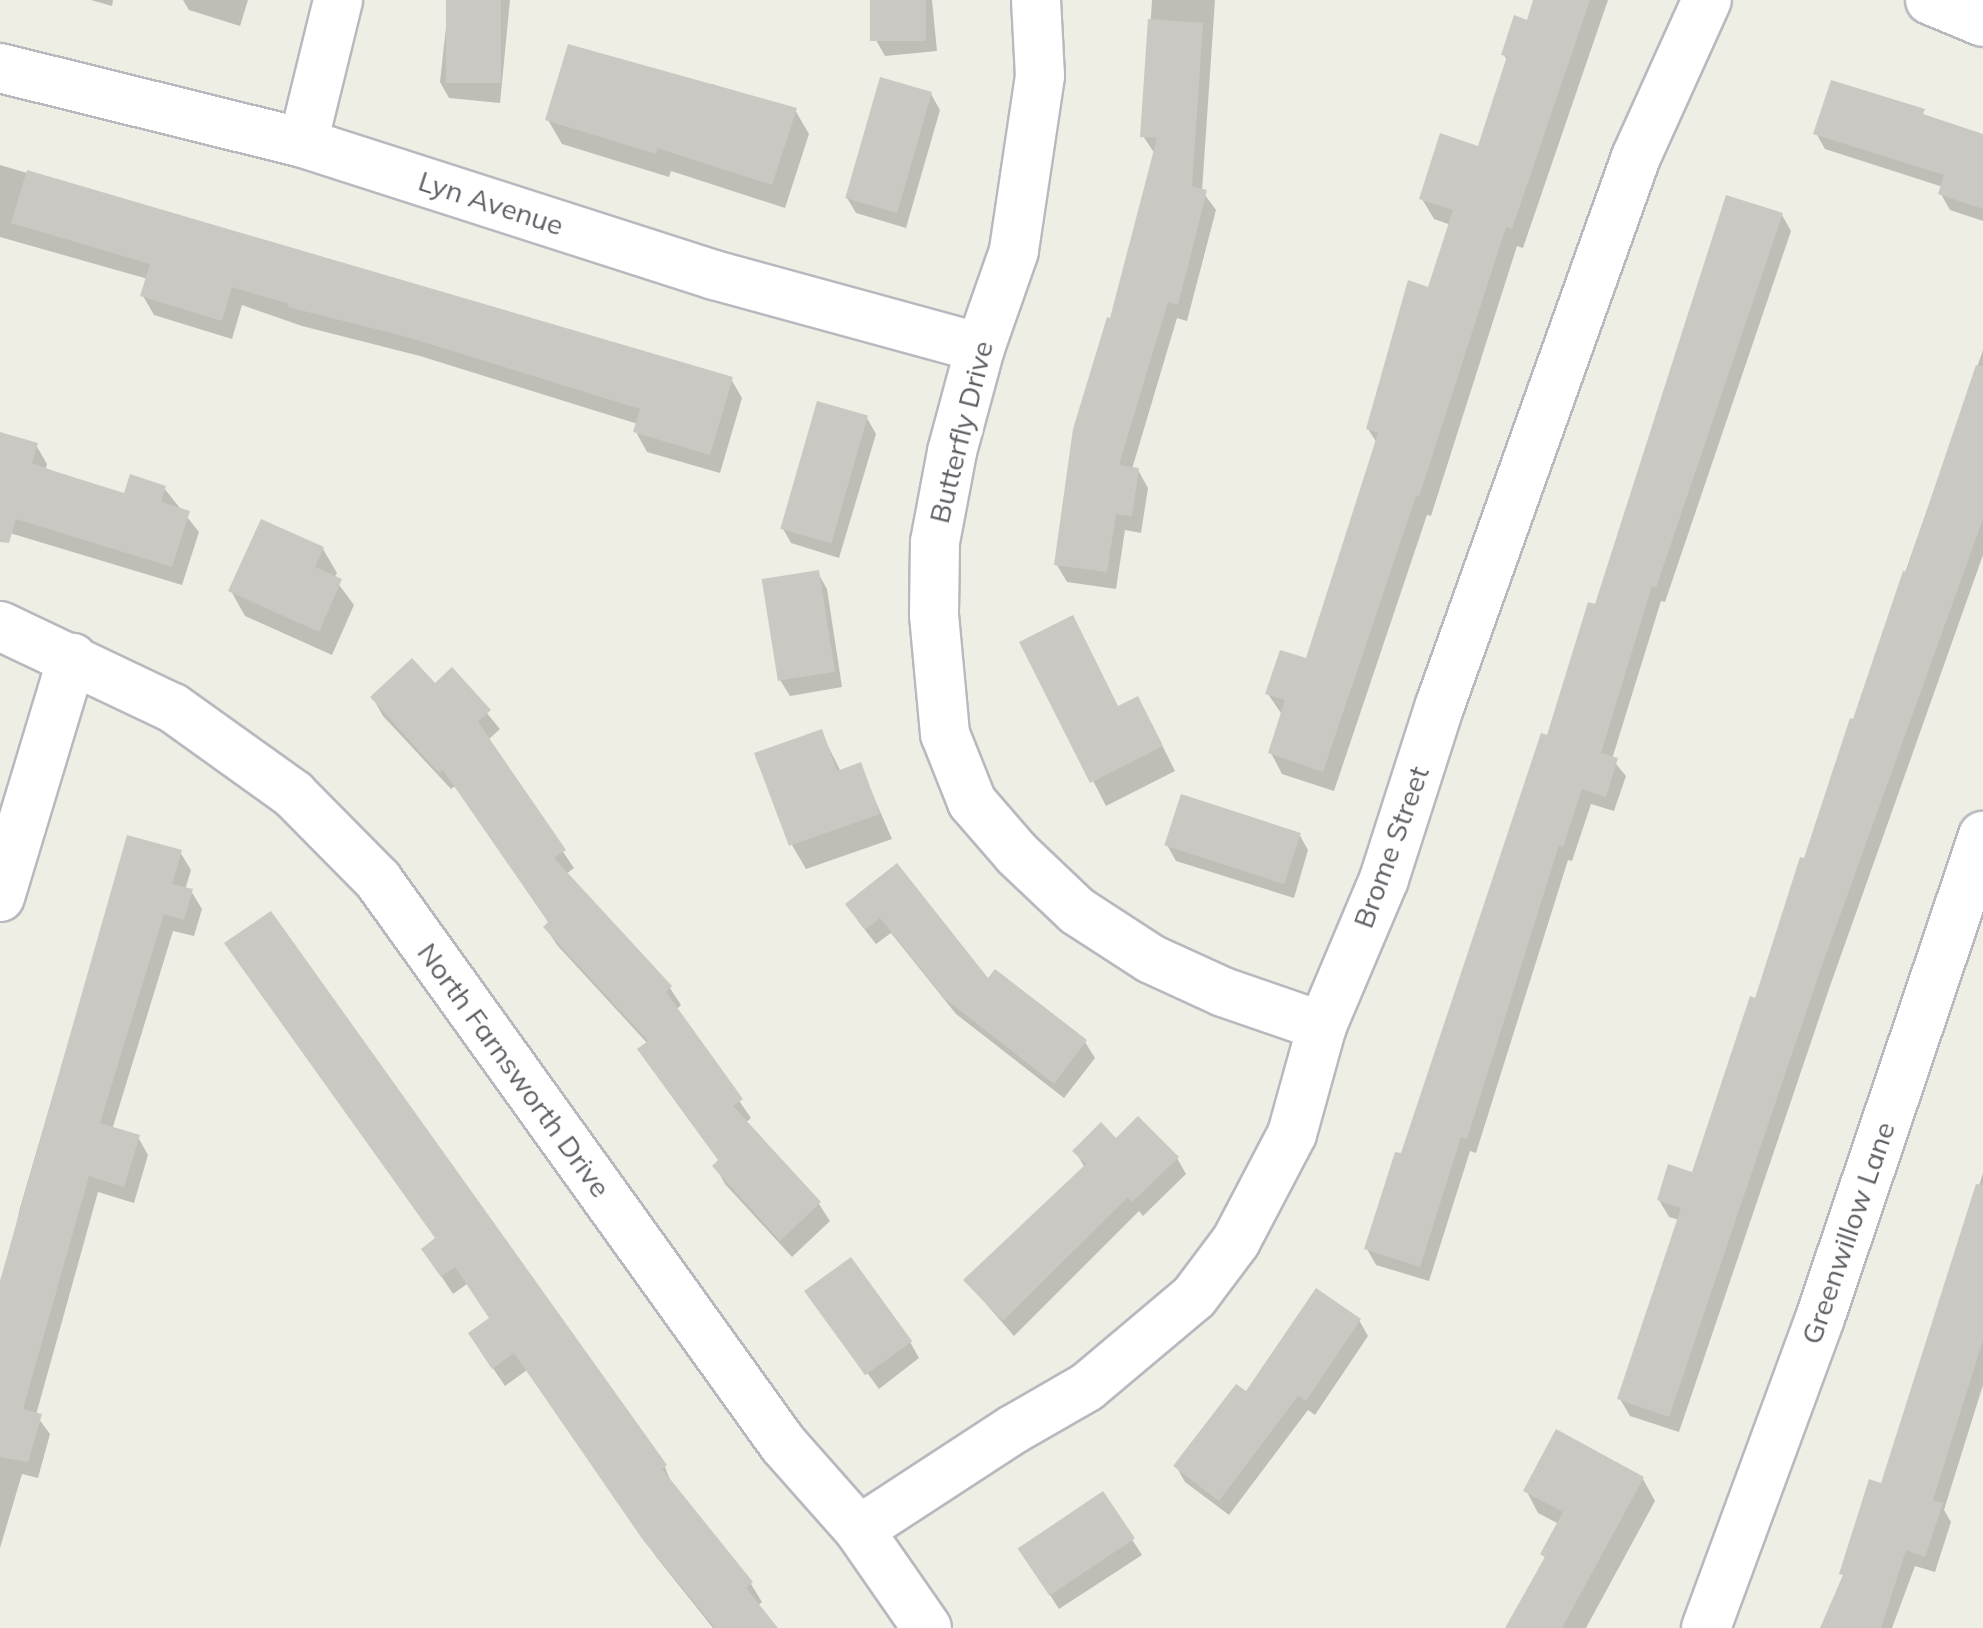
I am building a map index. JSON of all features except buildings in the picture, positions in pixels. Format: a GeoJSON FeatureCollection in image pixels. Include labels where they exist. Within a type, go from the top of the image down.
{"type":"FeatureCollection","features":[{"type":"Feature","properties":{"kind":"street"},"geometry":{"type":"LineString","coordinates":[[302,143],[338,0]]}},
{"type":"Feature","properties":{"kind":"street","name":"Butterfly Drive"},"geometry":{"type":"LineString","coordinates":[[1036,0],[1040,76],[1014,251],[980,348],[952,452],[935,542],[934,615],[944,734],[972,802],[1017,854],[1077,912],[1151,959],[1223,992],[1322,1026]]}},
{"type":"Feature","properties":{"kind":"street","name":"Brome Street"},"geometry":{"type":"LineString","coordinates":[[859,1530],[1014,1429],[1088,1387],[1194,1297],[1236,1241],[1292,1134],[1322,1026],[1384,880],[1440,705],[1636,157],[1707,0]]}},
{"type":"Feature","properties":{"kind":"street"},"geometry":{"type":"LineString","coordinates":[[1930,0],[1983,22]]}},
{"type":"Feature","properties":{"kind":"street","name":"Lyn Avenue"},"geometry":{"type":"LineString","coordinates":[[0,68],[302,143],[714,275],[980,348]]}},
{"type":"Feature","properties":{"kind":"street","name":"North Farnsworth Drive"},"geometry":{"type":"LineString","coordinates":[[0,626],[173,708],[293,794],[378,880],[783,1444],[859,1530],[927,1628]]}},
{"type":"Feature","properties":{"kind":"street"},"geometry":{"type":"LineString","coordinates":[[0,897],[72,658]]}},
{"type":"Feature","properties":{"kind":"street","name":"Greenwillow Lane"},"geometry":{"type":"LineString","coordinates":[[1706,1628],[1820,1318],[1983,836]]}}]}
